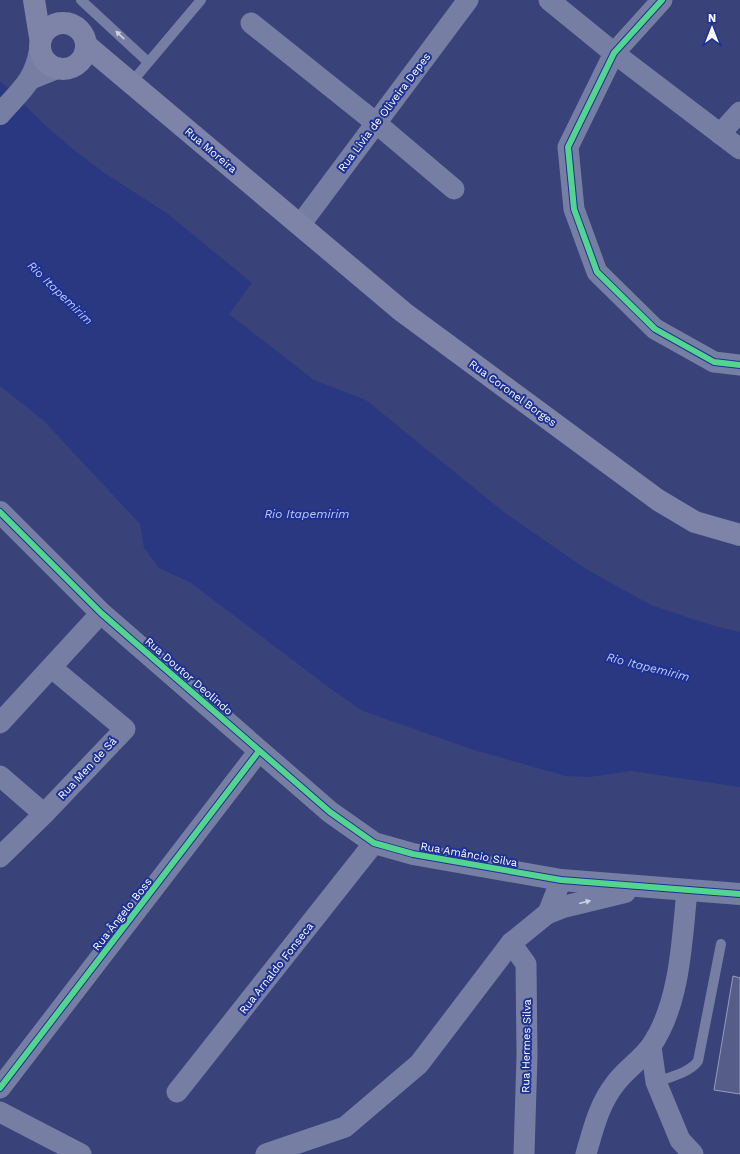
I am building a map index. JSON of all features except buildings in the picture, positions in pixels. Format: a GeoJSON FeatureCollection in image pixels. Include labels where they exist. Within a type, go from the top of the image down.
{"type":"FeatureCollection","features":[{"type":"Feature","properties":{"kind":"main road"},"geometry":{"type":"LineString","coordinates":[[34,0],[40,43],[43,59],[51,67],[65,68],[82,60],[86,45],[85,38],[79,28],[69,23],[62,22],[58,22],[47,28],[40,43]]}},
{"type":"Feature","properties":{"kind":"main road"},"geometry":{"type":"LineString","coordinates":[[39,0],[62,22]]}},
{"type":"Feature","properties":{"kind":"main road","name":"Rua Moreira"},"geometry":{"type":"LineString","coordinates":[[86,45],[300,225]]}},
{"type":"Feature","properties":{"kind":"main road","name":"Rua Moreira"},"geometry":{"type":"LineString","coordinates":[[65,68],[126,80]]}},
{"type":"Feature","properties":{"kind":"main road","name":"Rua Coronel Borges"},"geometry":{"type":"LineString","coordinates":[[300,225],[403,312],[658,500],[695,522],[740,535]]}},
{"type":"Feature","properties":{"kind":"street","name":"Rua Livia de Oliveira Depes"},"geometry":{"type":"LineString","coordinates":[[300,225],[468,0]]}},
{"type":"Feature","properties":{"kind":"street"},"geometry":{"type":"LineString","coordinates":[[549,0],[614,53],[740,149]]}},
{"type":"Feature","properties":{"kind":"street"},"geometry":{"type":"LineString","coordinates":[[662,0],[614,53],[568,147],[574,210],[597,272],[655,329],[714,362],[740,365]]}},
{"type":"Feature","properties":{"kind":"street"},"geometry":{"type":"LineString","coordinates":[[251,23],[376,123],[454,189]]}},
{"type":"Feature","properties":{"kind":"street"},"geometry":{"type":"LineString","coordinates":[[0,114],[28,82],[38,64],[40,43]]}},
{"type":"Feature","properties":{"kind":"street"},"geometry":{"type":"LineString","coordinates":[[28,82],[65,68]]}},
{"type":"Feature","properties":{"kind":"street"},"geometry":{"type":"LineString","coordinates":[[720,134],[740,112]]}},
{"type":"Feature","properties":{"kind":"street","name":"Rua Doutor Deolindo"},"geometry":{"type":"LineString","coordinates":[[0,512],[101,612],[330,812],[374,843]]}},
{"type":"Feature","properties":{"kind":"street"},"geometry":{"type":"LineString","coordinates":[[0,723],[52,668],[101,612]]}},
{"type":"Feature","properties":{"kind":"street","name":"Rua Men de Sá"},"geometry":{"type":"LineString","coordinates":[[0,857],[44,814],[124,729],[52,668]]}},
{"type":"Feature","properties":{"kind":"street","name":"Rua Ângelo Boss"},"geometry":{"type":"LineString","coordinates":[[0,1088],[259,751]]}},
{"type":"Feature","properties":{"kind":"street"},"geometry":{"type":"LineString","coordinates":[[0,776],[44,814]]}},
{"type":"Feature","properties":{"kind":"street","name":"Rua Amâncio Silva"},"geometry":{"type":"LineString","coordinates":[[374,843],[413,854],[561,880],[740,894]]}},
{"type":"Feature","properties":{"kind":"street","name":"Rua Arnaldo Fonseca"},"geometry":{"type":"LineString","coordinates":[[177,1092],[374,843]]}},
{"type":"Feature","properties":{"kind":"street"},"geometry":{"type":"LineString","coordinates":[[548,913],[561,880]]}},
{"type":"Feature","properties":{"kind":"street"},"geometry":{"type":"LineString","coordinates":[[266,1154],[345,1127],[419,1064],[511,943],[548,913],[563,907],[645,887]]}},
{"type":"Feature","properties":{"kind":"street"},"geometry":{"type":"LineString","coordinates":[[586,1154],[598,1114],[614,1084],[651,1046],[671,1004],[679,965],[687,890]]}},
{"type":"Feature","properties":{"kind":"street","name":"Rua Hermes Silva"},"geometry":{"type":"LineString","coordinates":[[511,943],[526,964],[527,1056],[524,1154]]}},
{"type":"Feature","properties":{"kind":"street"},"geometry":{"type":"LineString","coordinates":[[651,1046],[656,1082],[680,1140],[693,1154]]}},
{"type":"Feature","properties":{"kind":"street"},"geometry":{"type":"LineString","coordinates":[[0,1112],[81,1154]]}},
{"type":"Feature","properties":{"kind":"lane"},"geometry":{"type":"LineString","coordinates":[[81,0],[148,62]]}},
{"type":"Feature","properties":{"kind":"lane"},"geometry":{"type":"LineString","coordinates":[[126,80],[148,62],[201,0]]}},
{"type":"Feature","properties":{"kind":"lane"},"geometry":{"type":"LineString","coordinates":[[656,1082],[685,1072],[698,1061],[721,944]]}},
{"type":"Feature","properties":{"kind":"water","name":"Rio Itapemirim"},"geometry":{"type":"Polygon","coordinates":[[[0,81],[46,126],[74,150],[103,172],[168,214],[252,283],[229,314],[314,380],[366,400],[505,513],[586,569],[653,606],[718,627],[740,632],[740,787],[631,771],[589,777],[565,776],[471,749],[363,711],[331,689],[191,583],[159,568],[144,548],[140,524],[44,421],[0,386],[0,81]]]}},
{"type":"Feature","properties":{"kind":"cycle path"},"geometry":{"type":"LineString","coordinates":[[662,0],[614,53],[568,147],[574,209],[597,272],[655,329],[714,362],[740,365]]}},
{"type":"Feature","properties":{"kind":"cycle path"},"geometry":{"type":"LineString","coordinates":[[0,512],[101,613],[330,812],[374,843],[413,854],[561,880],[740,894]]}},
{"type":"Feature","properties":{"kind":"cycle path"},"geometry":{"type":"LineString","coordinates":[[0,1088],[259,751]]}}]}
